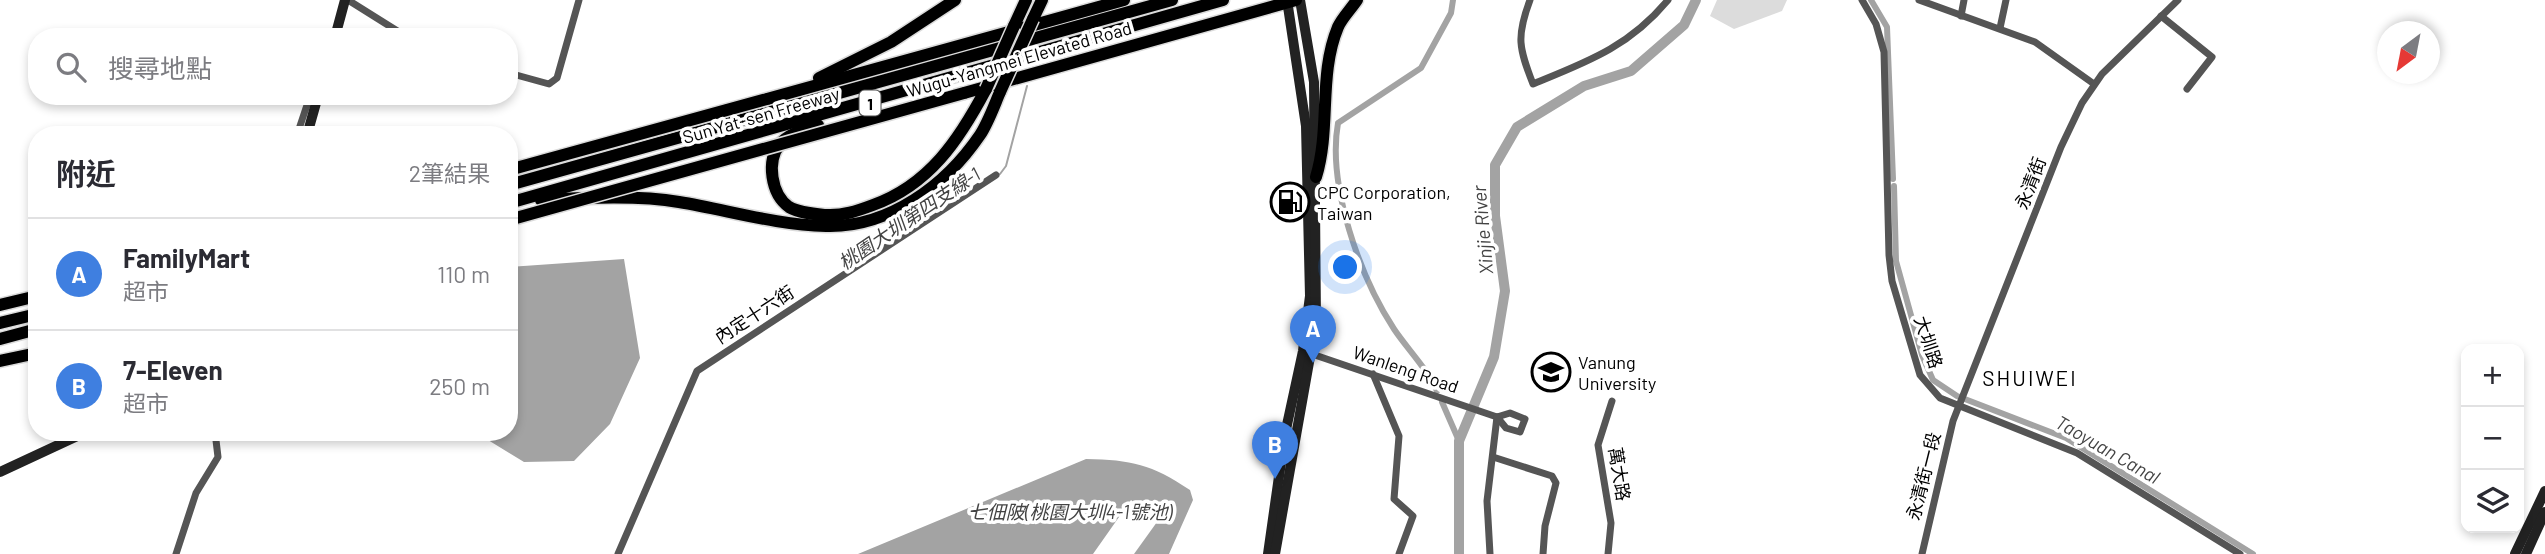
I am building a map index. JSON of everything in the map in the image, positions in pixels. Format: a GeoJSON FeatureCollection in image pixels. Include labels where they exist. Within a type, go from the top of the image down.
{"type":"FeatureCollection","features":[{"type":"Feature","properties":{"kind":"highway"},"geometry":{"type":"LineString","coordinates":[[814,80],[942,0]]}},
{"type":"Feature","properties":{"kind":"highway"},"geometry":{"type":"LineString","coordinates":[[638,151],[814,80],[891,42],[955,0]]}},
{"type":"Feature","properties":{"kind":"highway"},"geometry":{"type":"LineString","coordinates":[[1024,23],[1026,0]]}},
{"type":"Feature","properties":{"kind":"highway"},"geometry":{"type":"LineString","coordinates":[[887,98],[798,132],[781,142],[773,156],[774,189],[789,206],[810,214],[838,215],[906,191],[942,160],[993,90],[1035,0]]}},
{"type":"Feature","properties":{"kind":"highway"},"geometry":{"type":"LineString","coordinates":[[518,202],[570,198],[676,201],[770,220],[828,226],[892,205],[918,189],[952,158],[978,122],[1024,23],[1042,0]]}},
{"type":"Feature","properties":{"kind":"highway","name":"Wugu-Yangmei Elevated Road"},"geometry":{"type":"LineString","coordinates":[[518,168],[1124,0]]}},
{"type":"Feature","properties":{"kind":"highway","name":"Sun Yat-sen Freeway"},"geometry":{"type":"LineString","coordinates":[[518,183],[1172,0]]}},
{"type":"Feature","properties":{"kind":"highway","name":"Sun Yat-sen Freeway"},"geometry":{"type":"LineString","coordinates":[[518,201],[887,98],[1223,0]]}},
{"type":"Feature","properties":{"kind":"highway"},"geometry":{"type":"LineString","coordinates":[[1316,177],[1321,161],[1326,67],[1339,26],[1357,0]]}},
{"type":"Feature","properties":{"kind":"highway","name":"Wugu-Yangmei Elevated Road"},"geometry":{"type":"LineString","coordinates":[[518,218],[1299,4]]}},
{"type":"Feature","properties":{"kind":"highway"},"geometry":{"type":"LineString","coordinates":[[0,307],[28,301]]}},
{"type":"Feature","properties":{"kind":"highway"},"geometry":{"type":"LineString","coordinates":[[0,323],[28,316]]}},
{"type":"Feature","properties":{"kind":"highway"},"geometry":{"type":"LineString","coordinates":[[0,339],[28,331]]}},
{"type":"Feature","properties":{"kind":"highway"},"geometry":{"type":"LineString","coordinates":[[0,361],[28,354]]}},
{"type":"Feature","properties":{"kind":"main road"},"geometry":{"type":"LineString","coordinates":[[338,28],[347,0]]}},
{"type":"Feature","properties":{"kind":"main road"},"geometry":{"type":"LineString","coordinates":[[1268,554],[1284,434],[1308,352],[1310,296],[1306,126],[1287,0]]}},
{"type":"Feature","properties":{"kind":"main road"},"geometry":{"type":"LineString","coordinates":[[1275,554],[1318,276],[1314,82],[1299,4]]}},
{"type":"Feature","properties":{"kind":"main road"},"geometry":{"type":"LineString","coordinates":[[309,126],[313,105]]}},
{"type":"Feature","properties":{"kind":"main road"},"geometry":{"type":"LineString","coordinates":[[0,472],[67,441]]}},
{"type":"Feature","properties":{"kind":"main road"},"geometry":{"type":"LineString","coordinates":[[2515,554],[2545,491]]}},
{"type":"Feature","properties":{"kind":"main road"},"geometry":{"type":"LineString","coordinates":[[2526,554],[2545,512]]}},
{"type":"Feature","properties":{"kind":"street"},"geometry":{"type":"LineString","coordinates":[[347,0],[392,28]]}},
{"type":"Feature","properties":{"kind":"street"},"geometry":{"type":"LineString","coordinates":[[518,75],[549,84],[557,78],[579,0]]}},
{"type":"Feature","properties":{"kind":"street"},"geometry":{"type":"LineString","coordinates":[[1530,0],[1520,28],[1522,56],[1533,84],[1605,55],[1653,18],[1668,0]]}},
{"type":"Feature","properties":{"kind":"street","name":"大圳路"},"geometry":{"type":"LineString","coordinates":[[1862,0],[1876,24],[1884,52],[1886,182],[1892,281],[1920,375],[1940,398],[2077,453],[2240,554]]}},
{"type":"Feature","properties":{"kind":"street"},"geometry":{"type":"LineString","coordinates":[[1919,0],[2000,28],[2044,47],[2094,84]]}},
{"type":"Feature","properties":{"kind":"street"},"geometry":{"type":"LineString","coordinates":[[1961,16],[1964,0]]}},
{"type":"Feature","properties":{"kind":"street"},"geometry":{"type":"LineString","coordinates":[[2000,28],[2006,0]]}},
{"type":"Feature","properties":{"kind":"street","name":"永清街"},"geometry":{"type":"LineString","coordinates":[[1959,406],[2052,168],[2094,84],[2178,0]]}},
{"type":"Feature","properties":{"kind":"street"},"geometry":{"type":"LineString","coordinates":[[2161,16],[2212,57],[2188,89]]}},
{"type":"Feature","properties":{"kind":"street"},"geometry":{"type":"LineString","coordinates":[[300,126],[310,105]]}},
{"type":"Feature","properties":{"kind":"street","name":"內定十六街"},"geometry":{"type":"LineString","coordinates":[[618,554],[696,371],[996,175]]}},
{"type":"Feature","properties":{"kind":"street","name":"Wanleng Road"},"geometry":{"type":"LineString","coordinates":[[1308,352],[1497,417],[1493,457]]}},
{"type":"Feature","properties":{"kind":"street"},"geometry":{"type":"LineString","coordinates":[[1373,374],[1399,436],[1394,499],[1413,516],[1399,554]]}},
{"type":"Feature","properties":{"kind":"street","name":"萬大路"},"geometry":{"type":"LineString","coordinates":[[1608,554],[1611,523],[1598,445],[1612,401]]}},
{"type":"Feature","properties":{"kind":"street","name":"永清街一段"},"geometry":{"type":"LineString","coordinates":[[1922,554],[1943,455],[1959,406]]}},
{"type":"Feature","properties":{"kind":"street"},"geometry":{"type":"LineString","coordinates":[[176,554],[196,493],[218,457],[216,441]]}},
{"type":"Feature","properties":{"kind":"street"},"geometry":{"type":"LineString","coordinates":[[1490,554],[1487,501],[1493,457],[1552,476],[1556,483],[1545,526],[1543,554]]}},
{"type":"Feature","properties":{"kind":"shaded area"},"geometry":{"type":"Polygon","coordinates":[[[1717,0],[1787,0],[1782,11],[1734,29],[1710,16],[1717,0]]]}},
{"type":"Feature","properties":{"kind":"water"},"geometry":{"type":"Polygon","coordinates":[[[624,259],[640,358],[610,424],[574,461],[524,462],[490,441],[518,441],[518,266],[624,259]]]}},
{"type":"Feature","properties":{"kind":"water","name":"七佃陂(桃園大圳4-1號池)"},"geometry":{"type":"Polygon","coordinates":[[[1086,459],[1141,465],[1164,474],[1190,490],[1193,500],[1169,554],[1134,554],[1157,522],[1131,500],[1093,554],[858,554],[1086,459]]]}},
{"type":"Feature","properties":{"kind":"waterway"},"geometry":{"type":"LineString","coordinates":[[1437,391],[1394,329],[1369,284],[1349,230],[1342,202],[1336,148],[1338,123],[1421,68],[1451,13],[1453,0]]}},
{"type":"Feature","properties":{"kind":"waterway","name":"Xinjie River"},"geometry":{"type":"LineString","coordinates":[[1459,554],[1459,441],[1494,357],[1505,291],[1495,216],[1495,165],[1517,127],[1584,86],[1631,71],[1684,25],[1696,0]]}},
{"type":"Feature","properties":{"kind":"waterway","name":"Taoyuan Canal"},"geometry":{"type":"LineString","coordinates":[[1871,0],[1887,27],[1893,179]]}},
{"type":"Feature","properties":{"kind":"waterway","name":"桃園大圳第四支線-1"},"geometry":{"type":"LineString","coordinates":[[1000,174],[1006,166],[1027,86]]}},
{"type":"Feature","properties":{"kind":"waterway","name":"Taoyuan Canal"},"geometry":{"type":"LineString","coordinates":[[1894,186],[1896,261],[1922,355],[1933,380],[1957,396],[2066,438],[2253,554]]}},
{"type":"Feature","properties":{"kind":"waterway"},"geometry":{"type":"LineString","coordinates":[[1442,402],[1459,441]]}},
{"type":"Feature","properties":{"kind":"place","name":"CPC Corporation, Taiwan"},"geometry":{"type":"Point","coordinates":[1290,202]}},
{"type":"Feature","properties":{"kind":"place","name":"FamilyMart"},"geometry":{"type":"Point","coordinates":[1313,363]}},
{"type":"Feature","properties":{"kind":"place","name":"Vanung University"},"geometry":{"type":"Point","coordinates":[1551,372]}},
{"type":"Feature","properties":{"kind":"place","name":"7-Eleven"},"geometry":{"type":"Point","coordinates":[1275,479]}},
{"type":"Feature","properties":{"kind":"district","name":"SHUIWEI"},"geometry":{"type":"Point","coordinates":[2030,377]}}]}
